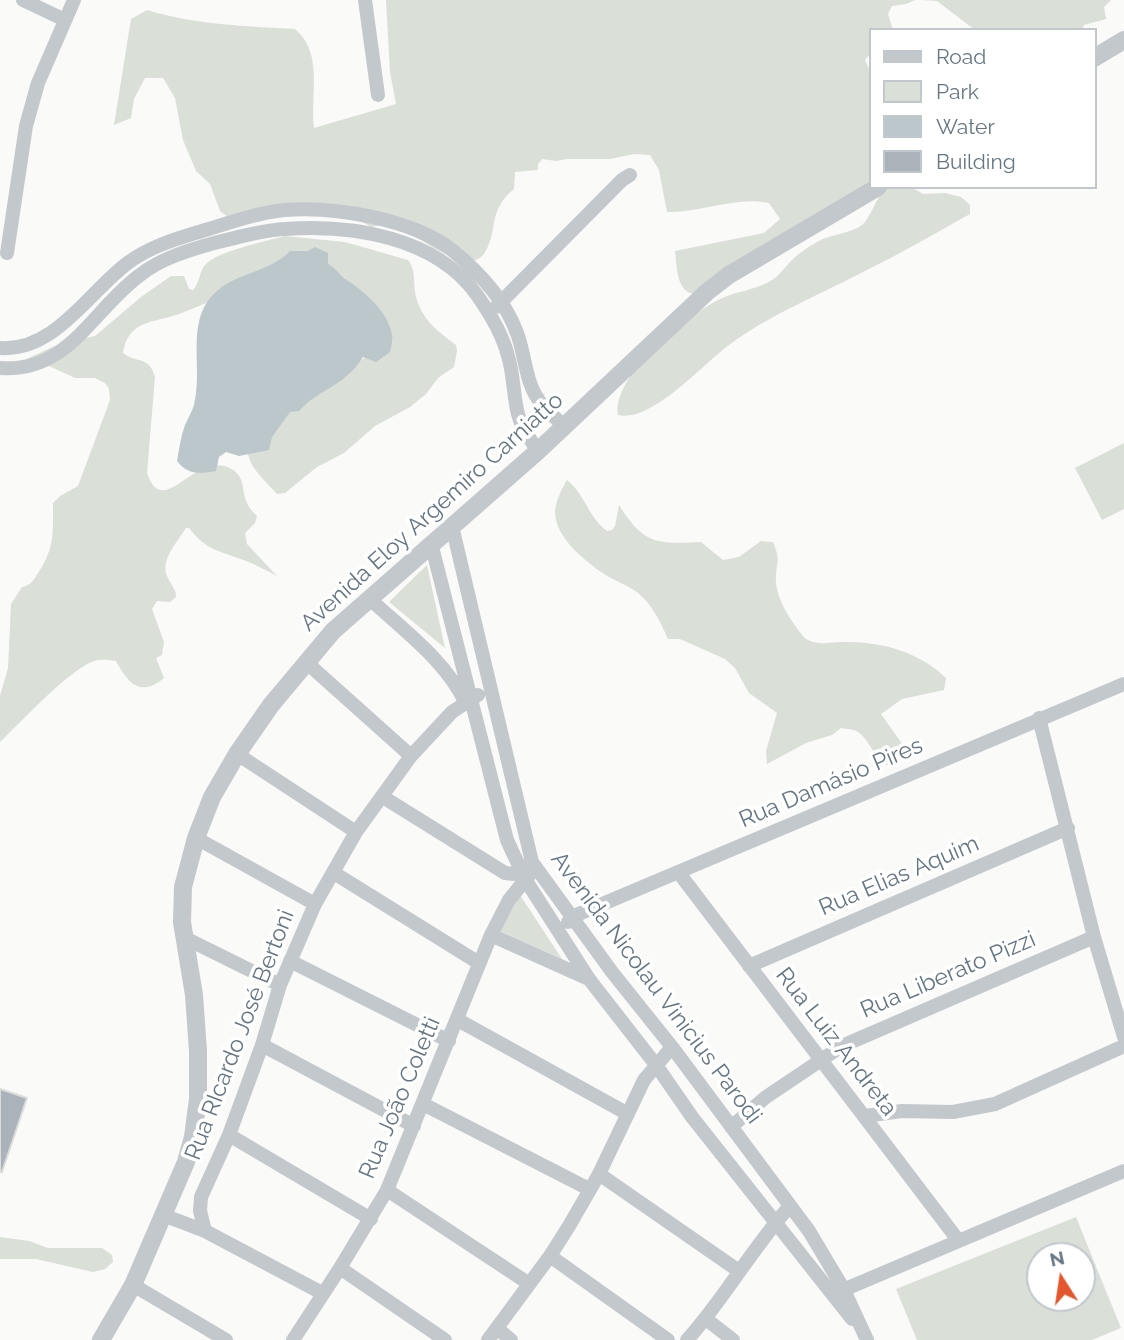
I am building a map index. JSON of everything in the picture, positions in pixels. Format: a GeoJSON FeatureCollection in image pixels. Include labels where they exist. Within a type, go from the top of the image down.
{"type":"FeatureCollection","features":[{"type":"Feature","properties":{"kind":"street"},"geometry":{"type":"LineString","coordinates":[[23,0],[65,20]]}},
{"type":"Feature","properties":{"kind":"street"},"geometry":{"type":"LineString","coordinates":[[7,253],[26,126],[38,83],[74,0]]}},
{"type":"Feature","properties":{"kind":"street"},"geometry":{"type":"LineString","coordinates":[[365,0],[378,95]]}},
{"type":"Feature","properties":{"kind":"street"},"geometry":{"type":"LineString","coordinates":[[1096,57],[1124,40]]}},
{"type":"Feature","properties":{"kind":"street"},"geometry":{"type":"LineString","coordinates":[[488,314],[622,180],[630,176]]}},
{"type":"Feature","properties":{"kind":"street","name":"Avenida Eloy Argemiro Carniatto"},"geometry":{"type":"LineString","coordinates":[[101,1340],[133,1285],[186,1161],[193,1137],[198,1099],[198,1051],[194,995],[182,922],[183,887],[196,838],[212,797],[237,754],[271,705],[333,631],[538,451],[707,292],[729,275],[875,189]]}},
{"type":"Feature","properties":{"kind":"street"},"geometry":{"type":"LineString","coordinates":[[0,348],[33,343],[52,333],[130,262],[163,243],[261,214],[286,210],[369,216],[437,239],[481,277],[501,302],[517,334],[530,384],[538,400],[564,426]]}},
{"type":"Feature","properties":{"kind":"street"},"geometry":{"type":"LineString","coordinates":[[0,368],[32,366],[49,358],[79,337],[140,274],[165,260],[249,234],[285,229],[334,229],[374,234],[422,250],[454,270],[477,295],[508,357],[518,416],[538,451]]}},
{"type":"Feature","properties":{"kind":"street","name":"Avenida Nicolau Vinicius Parodi"},"geometry":{"type":"LineString","coordinates":[[452,526],[528,870],[574,916],[612,972],[672,1047],[809,1231],[837,1292],[867,1340]]}},
{"type":"Feature","properties":{"kind":"street","name":"Avenida Nicolau Vinicius Parodi"},"geometry":{"type":"LineString","coordinates":[[431,543],[468,700],[507,840],[528,870],[559,930],[589,979],[775,1223],[837,1292]]}},
{"type":"Feature","properties":{"kind":"street"},"geometry":{"type":"LineString","coordinates":[[370,599],[441,666],[468,700]]}},
{"type":"Feature","properties":{"kind":"street"},"geometry":{"type":"LineString","coordinates":[[306,662],[411,756]]}},
{"type":"Feature","properties":{"kind":"street","name":"Rua Damásio Pires"},"geometry":{"type":"LineString","coordinates":[[559,930],[574,916],[1124,684]]}},
{"type":"Feature","properties":{"kind":"street","name":"Rua RIcardo José Bertoni"},"geometry":{"type":"LineString","coordinates":[[205,1231],[200,1211],[201,1197],[229,1135],[262,1045],[280,985],[314,904],[356,832],[411,756],[443,721],[468,700],[490,690]]}},
{"type":"Feature","properties":{"kind":"street"},"geometry":{"type":"LineString","coordinates":[[1039,718],[1094,937],[1124,1037]]}},
{"type":"Feature","properties":{"kind":"street"},"geometry":{"type":"LineString","coordinates":[[237,754],[356,832]]}},
{"type":"Feature","properties":{"kind":"street"},"geometry":{"type":"LineString","coordinates":[[383,797],[505,873],[528,870]]}},
{"type":"Feature","properties":{"kind":"street","name":"Rua Elias Aquim"},"geometry":{"type":"LineString","coordinates":[[749,966],[1068,828]]}},
{"type":"Feature","properties":{"kind":"street"},"geometry":{"type":"LineString","coordinates":[[196,838],[314,904]]}},
{"type":"Feature","properties":{"kind":"street","name":"Rua João Coletti"},"geometry":{"type":"LineString","coordinates":[[293,1340],[387,1190],[458,1020],[479,962],[509,900],[528,870]]}},
{"type":"Feature","properties":{"kind":"street"},"geometry":{"type":"LineString","coordinates":[[334,873],[479,962]]}},
{"type":"Feature","properties":{"kind":"street","name":"Rua Luiz Andreta"},"geometry":{"type":"LineString","coordinates":[[679,873],[958,1240]]}},
{"type":"Feature","properties":{"kind":"street"},"geometry":{"type":"LineString","coordinates":[[491,935],[589,979]]}},
{"type":"Feature","properties":{"kind":"street","name":"Rua Liberato Pizzi"},"geometry":{"type":"LineString","coordinates":[[732,1127],[766,1097],[821,1059],[859,1037],[1094,937]]}},
{"type":"Feature","properties":{"kind":"street"},"geometry":{"type":"LineString","coordinates":[[185,938],[280,985]]}},
{"type":"Feature","properties":{"kind":"street"},"geometry":{"type":"LineString","coordinates":[[290,961],[449,1041]]}},
{"type":"Feature","properties":{"kind":"street"},"geometry":{"type":"LineString","coordinates":[[458,1020],[628,1114]]}},
{"type":"Feature","properties":{"kind":"street"},"geometry":{"type":"LineString","coordinates":[[262,1045],[414,1126]]}},
{"type":"Feature","properties":{"kind":"street"},"geometry":{"type":"LineString","coordinates":[[865,1116],[902,1111],[953,1112],[996,1104],[1124,1046]]}},
{"type":"Feature","properties":{"kind":"street"},"geometry":{"type":"LineString","coordinates":[[511,1340],[493,1334],[550,1256],[599,1174],[643,1080],[672,1047]]}},
{"type":"Feature","properties":{"kind":"street"},"geometry":{"type":"LineString","coordinates":[[423,1104],[589,1189]]}},
{"type":"Feature","properties":{"kind":"street"},"geometry":{"type":"LineString","coordinates":[[229,1135],[371,1219]]}},
{"type":"Feature","properties":{"kind":"street"},"geometry":{"type":"LineString","coordinates":[[837,1292],[1124,1171]]}},
{"type":"Feature","properties":{"kind":"street"},"geometry":{"type":"LineString","coordinates":[[599,1174],[739,1271]]}},
{"type":"Feature","properties":{"kind":"street"},"geometry":{"type":"LineString","coordinates":[[387,1190],[528,1283]]}},
{"type":"Feature","properties":{"kind":"street"},"geometry":{"type":"LineString","coordinates":[[687,1340],[706,1319],[739,1271],[790,1206]]}},
{"type":"Feature","properties":{"kind":"street"},"geometry":{"type":"LineString","coordinates":[[163,1214],[205,1231],[323,1293]]}},
{"type":"Feature","properties":{"kind":"street"},"geometry":{"type":"LineString","coordinates":[[550,1256],[668,1340]]}},
{"type":"Feature","properties":{"kind":"street"},"geometry":{"type":"LineString","coordinates":[[340,1268],[445,1340]]}},
{"type":"Feature","properties":{"kind":"street"},"geometry":{"type":"LineString","coordinates":[[133,1285],[226,1340]]}},
{"type":"Feature","properties":{"kind":"street"},"geometry":{"type":"LineString","coordinates":[[706,1319],[733,1340]]}},
{"type":"Feature","properties":{"kind":"green space"},"geometry":{"type":"Polygon","coordinates":[[[386,0],[915,0],[892,6],[888,14],[892,28],[869,28],[869,55],[865,60],[869,69],[869,189],[914,189],[923,194],[945,193],[961,197],[970,205],[970,214],[889,259],[760,324],[729,345],[677,390],[646,410],[632,415],[618,415],[619,399],[626,383],[653,349],[670,334],[716,301],[772,280],[791,261],[817,242],[862,225],[879,197],[875,195],[693,294],[687,292],[680,283],[675,251],[764,233],[780,219],[769,203],[756,201],[667,212],[659,170],[650,155],[556,161],[542,159],[538,170],[515,172],[514,189],[500,205],[485,252],[477,259],[467,261],[440,252],[395,222],[371,227],[345,212],[233,221],[220,211],[210,184],[196,171],[183,140],[175,98],[163,78],[145,78],[134,99],[131,118],[114,125],[131,19],[147,10],[202,22],[295,29],[310,50],[313,62],[314,128],[396,104],[390,72],[386,0]]]}},
{"type":"Feature","properties":{"kind":"green space"},"geometry":{"type":"Polygon","coordinates":[[[921,0],[1111,0],[1104,7],[1106,19],[1084,25],[1083,28],[972,28],[937,1],[921,0]]]}},
{"type":"Feature","properties":{"kind":"green space"},"geometry":{"type":"Polygon","coordinates":[[[285,236],[345,242],[408,260],[420,309],[436,329],[456,345],[454,367],[438,378],[426,394],[410,407],[375,426],[344,453],[317,467],[285,493],[277,494],[252,465],[248,444],[345,370],[369,355],[211,301],[143,324],[136,329],[130,334],[123,353],[146,363],[155,377],[147,473],[154,486],[162,490],[172,488],[207,467],[220,465],[233,470],[242,481],[248,505],[257,516],[255,523],[245,533],[247,544],[277,576],[208,546],[186,528],[171,551],[165,570],[176,597],[170,602],[157,601],[152,609],[164,642],[162,655],[156,658],[164,678],[156,684],[141,687],[125,676],[116,661],[94,661],[59,685],[0,742],[0,696],[8,668],[11,604],[22,587],[33,580],[48,556],[52,540],[53,503],[78,486],[110,400],[109,389],[105,383],[95,378],[75,378],[49,366],[22,365],[20,362],[59,344],[95,336],[141,297],[171,276],[184,276],[189,289],[193,290],[203,268],[211,260],[243,247],[285,236]]]}},
{"type":"Feature","properties":{"kind":"green space"},"geometry":{"type":"Polygon","coordinates":[[[1124,443],[1124,509],[1102,520],[1075,468],[1124,443]]]}},
{"type":"Feature","properties":{"kind":"green space"},"geometry":{"type":"Polygon","coordinates":[[[567,480],[607,531],[615,526],[619,505],[644,535],[662,542],[701,542],[723,560],[739,557],[761,541],[773,542],[778,559],[776,583],[779,595],[783,606],[806,639],[819,643],[857,642],[885,646],[912,655],[936,669],[946,678],[944,690],[902,699],[881,714],[908,752],[899,762],[885,764],[858,732],[841,728],[832,735],[806,743],[767,764],[766,751],[777,713],[749,693],[735,668],[725,659],[680,639],[668,639],[656,614],[643,597],[604,574],[572,547],[560,530],[555,511],[567,480]]]}},
{"type":"Feature","properties":{"kind":"green space"},"geometry":{"type":"Polygon","coordinates":[[[427,565],[445,648],[389,602],[427,565]]]}},
{"type":"Feature","properties":{"kind":"green space"},"geometry":{"type":"Polygon","coordinates":[[[520,895],[562,959],[500,931],[520,895]]]}},
{"type":"Feature","properties":{"kind":"green space"},"geometry":{"type":"Polygon","coordinates":[[[1076,1217],[1086,1242],[1026,1242],[1026,1312],[1096,1312],[1096,1266],[1121,1328],[1092,1340],[917,1340],[896,1289],[1076,1217]]]}},
{"type":"Feature","properties":{"kind":"green space"},"geometry":{"type":"Polygon","coordinates":[[[0,1237],[29,1241],[48,1248],[102,1248],[112,1255],[113,1262],[105,1269],[93,1272],[36,1259],[0,1259],[0,1237]]]}},
{"type":"Feature","properties":{"kind":"water"},"geometry":{"type":"Polygon","coordinates":[[[315,247],[328,253],[328,264],[360,289],[386,318],[392,335],[390,352],[376,362],[363,357],[348,375],[299,411],[290,412],[272,437],[269,450],[239,456],[226,452],[219,457],[216,471],[199,473],[185,469],[177,461],[197,391],[198,330],[206,303],[225,285],[273,263],[290,251],[308,251],[315,247]]]}},
{"type":"Feature","properties":{"kind":"building"},"geometry":{"type":"Polygon","coordinates":[[[0,1089],[27,1098],[2,1172],[0,1172],[0,1089]]]}}]}
